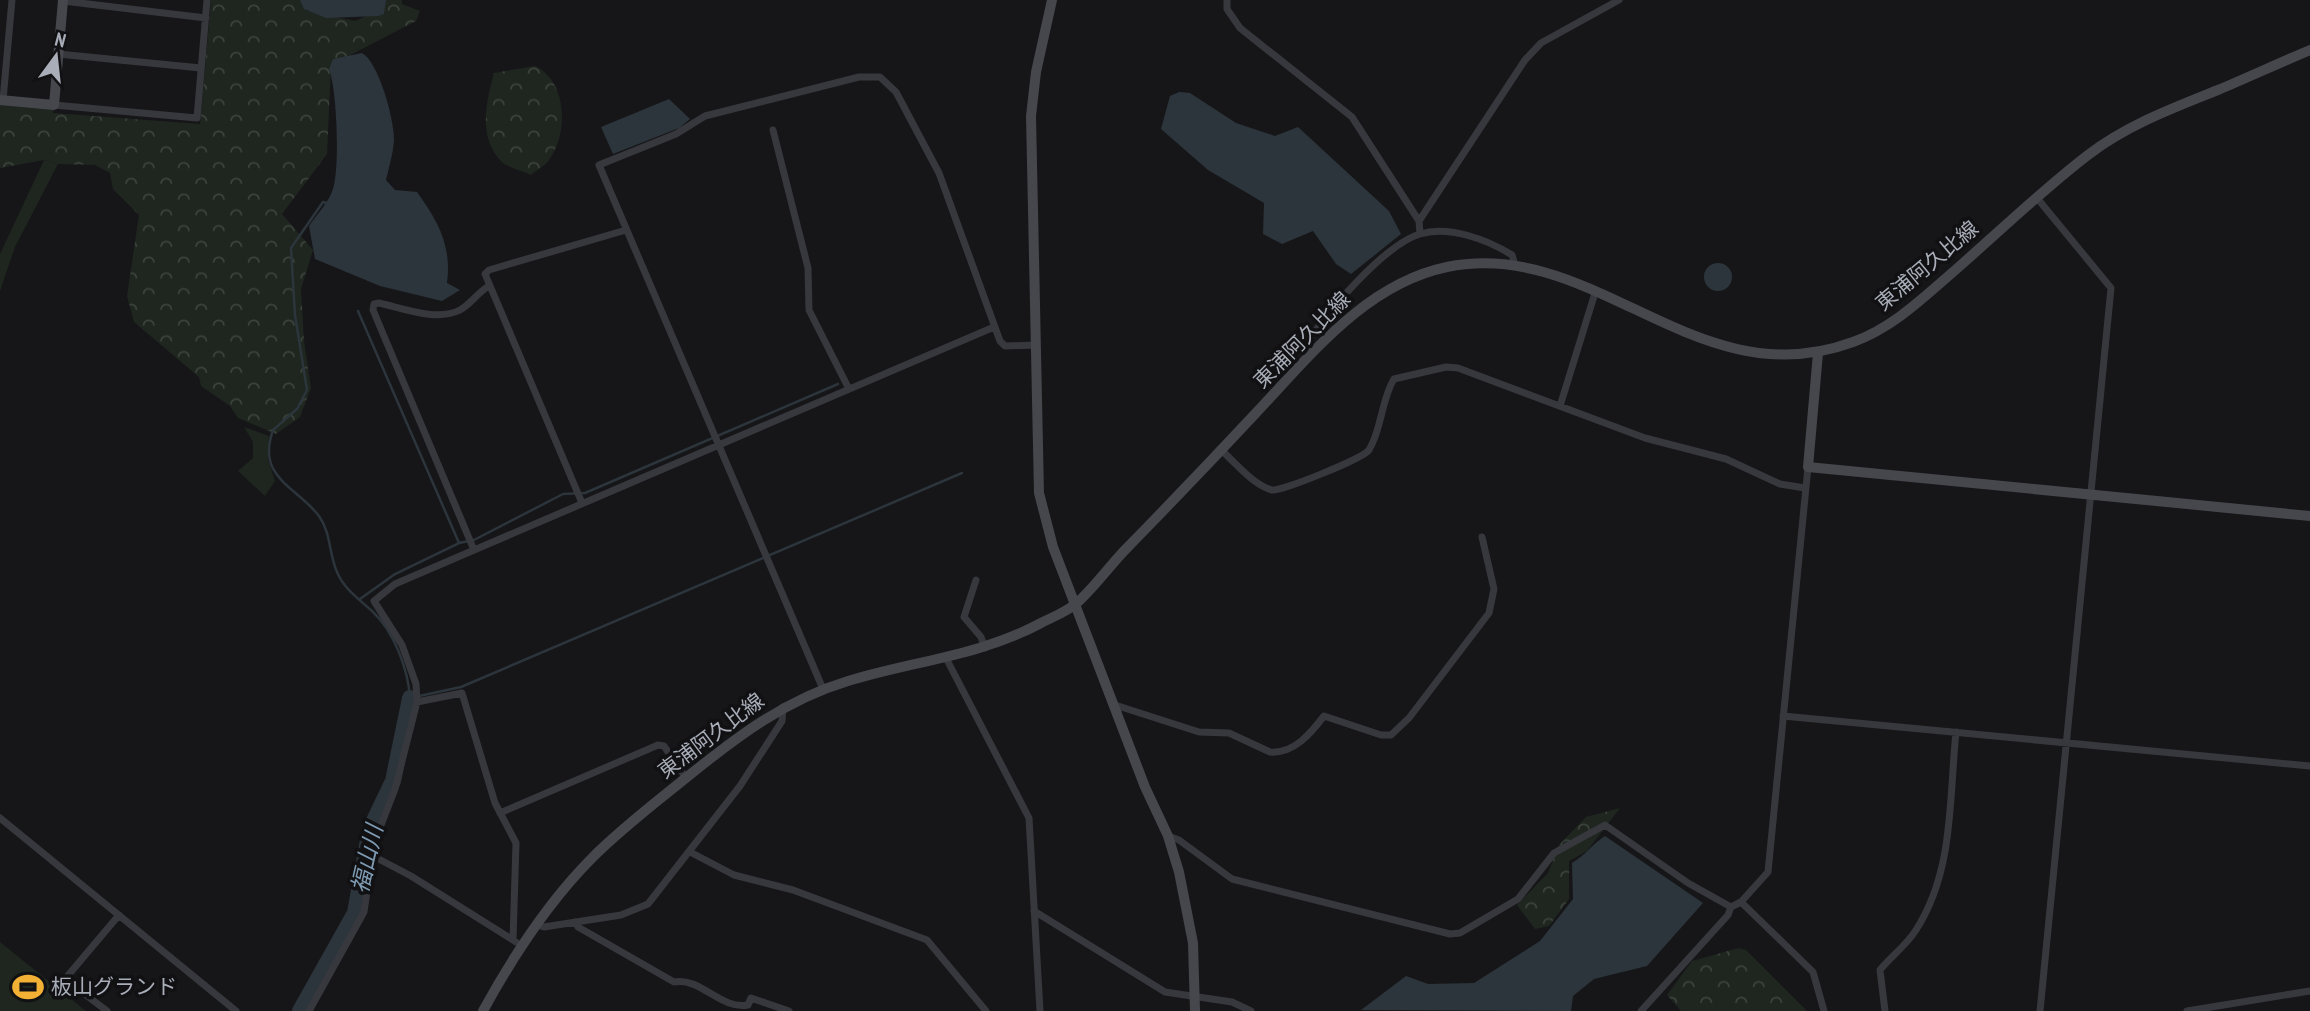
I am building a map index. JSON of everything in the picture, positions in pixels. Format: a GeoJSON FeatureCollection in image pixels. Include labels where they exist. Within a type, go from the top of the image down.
{"type":"FeatureCollection","features":[{"type":"Feature","properties":{"kind":"main road"},"geometry":{"type":"LineString","coordinates":[[1052,0],[1036,72],[1031,116],[1039,493],[1053,547],[1180,872],[1193,943],[1195,1011]]}},
{"type":"Feature","properties":{"kind":"main road"},"geometry":{"type":"LineString","coordinates":[[2,100],[54,105],[63,1]]}},
{"type":"Feature","properties":{"kind":"main road","name":"東浦阿久比線"},"geometry":{"type":"LineString","coordinates":[[483,1011],[517,943],[537,925],[596,854],[741,733],[783,707],[823,689],[874,673],[985,648],[1016,636],[1076,605],[1357,310],[1420,275],[1464,264],[1515,265],[1551,274],[1692,336],[1735,351],[1777,356],[1818,353],[1866,337],[1897,319],[2092,152],[2120,134],[2178,106],[2310,50]]}},
{"type":"Feature","properties":{"kind":"main road"},"geometry":{"type":"LineString","coordinates":[[1818,353],[1808,467],[2310,516]]}},
{"type":"Feature","properties":{"kind":"street"},"geometry":{"type":"LineString","coordinates":[[2,100],[4,52],[12,0]]}},
{"type":"Feature","properties":{"kind":"street"},"geometry":{"type":"LineString","coordinates":[[54,105],[197,118],[207,0]]}},
{"type":"Feature","properties":{"kind":"street"},"geometry":{"type":"LineString","coordinates":[[1227,0],[1227,9],[1240,28],[1352,117],[1419,221],[1420,234]]}},
{"type":"Feature","properties":{"kind":"street"},"geometry":{"type":"LineString","coordinates":[[1419,221],[1525,60],[1541,43],[1619,0]]}},
{"type":"Feature","properties":{"kind":"street"},"geometry":{"type":"LineString","coordinates":[[63,1],[206,18]]}},
{"type":"Feature","properties":{"kind":"street"},"geometry":{"type":"LineString","coordinates":[[58,54],[201,68]]}},
{"type":"Feature","properties":{"kind":"street"},"geometry":{"type":"LineString","coordinates":[[823,689],[599,165],[676,134],[705,116],[826,85],[872,75],[880,77],[896,92],[939,173],[985,293],[994,327],[1005,346],[1035,345]]}},
{"type":"Feature","properties":{"kind":"street"},"geometry":{"type":"LineString","coordinates":[[773,130],[810,278],[809,310],[849,389]]}},
{"type":"Feature","properties":{"kind":"street"},"geometry":{"type":"LineString","coordinates":[[2037,198],[2111,288],[2040,1011]]}},
{"type":"Feature","properties":{"kind":"street"},"geometry":{"type":"LineString","coordinates":[[582,503],[485,274],[489,270],[626,230]]}},
{"type":"Feature","properties":{"kind":"street"},"geometry":{"type":"LineString","coordinates":[[1313,355],[1306,345],[1341,295],[1400,246],[1420,234],[1450,232],[1496,245],[1512,255],[1515,265]]}},
{"type":"Feature","properties":{"kind":"street"},"geometry":{"type":"LineString","coordinates":[[474,550],[373,307],[379,303],[421,312],[450,314],[468,304],[489,285]]}},
{"type":"Feature","properties":{"kind":"street"},"geometry":{"type":"LineString","coordinates":[[1560,405],[1595,293]]}},
{"type":"Feature","properties":{"kind":"street"},"geometry":{"type":"LineString","coordinates":[[309,1011],[364,912],[377,832],[401,770],[417,702],[416,684],[402,645],[374,601],[395,584],[994,327]]}},
{"type":"Feature","properties":{"kind":"street"},"geometry":{"type":"LineString","coordinates":[[1221,450],[1261,485],[1276,491],[1283,489],[1310,476],[1348,465],[1369,450],[1394,379],[1446,367],[1458,368],[1645,438],[1726,459],[1780,484],[1805,488]]}},
{"type":"Feature","properties":{"kind":"street"},"geometry":{"type":"LineString","coordinates":[[1641,1011],[1728,915],[1731,907],[1741,902],[1768,872],[1808,467]]}},
{"type":"Feature","properties":{"kind":"street"},"geometry":{"type":"LineString","coordinates":[[1115,705],[1189,729],[1228,733],[1270,752],[1277,752],[1302,740],[1324,716],[1381,735],[1391,735],[1409,718],[1489,612],[1494,589],[1482,537]]}},
{"type":"Feature","properties":{"kind":"street"},"geometry":{"type":"LineString","coordinates":[[976,580],[964,617],[981,637],[985,648]]}},
{"type":"Feature","properties":{"kind":"street"},"geometry":{"type":"LineString","coordinates":[[946,658],[1029,818],[1040,1011]]}},
{"type":"Feature","properties":{"kind":"street"},"geometry":{"type":"LineString","coordinates":[[417,702],[462,693],[500,813],[516,843],[517,943]]}},
{"type":"Feature","properties":{"kind":"street"},"geometry":{"type":"LineString","coordinates":[[537,925],[621,915],[640,908],[653,898],[733,797],[782,721],[783,707]]}},
{"type":"Feature","properties":{"kind":"street"},"geometry":{"type":"LineString","coordinates":[[1783,716],[2310,766]]}},
{"type":"Feature","properties":{"kind":"street"},"geometry":{"type":"LineString","coordinates":[[1885,1011],[1880,971],[1915,933],[1942,872],[1951,808],[1956,732]]}},
{"type":"Feature","properties":{"kind":"street"},"geometry":{"type":"LineString","coordinates":[[500,813],[658,745],[664,746],[686,778]]}},
{"type":"Feature","properties":{"kind":"street"},"geometry":{"type":"LineString","coordinates":[[1,822],[236,1011]]}},
{"type":"Feature","properties":{"kind":"street"},"geometry":{"type":"LineString","coordinates":[[1168,836],[1180,840],[1232,879],[1450,934],[1460,933],[1518,899],[1552,856],[1605,825],[1688,883],[1731,907]]}},
{"type":"Feature","properties":{"kind":"street"},"geometry":{"type":"LineString","coordinates":[[690,852],[734,875],[793,890],[927,940],[986,1011]]}},
{"type":"Feature","properties":{"kind":"street"},"geometry":{"type":"LineString","coordinates":[[373,856],[517,943]]}},
{"type":"Feature","properties":{"kind":"street"},"geometry":{"type":"LineString","coordinates":[[1741,902],[1814,972],[1824,1011]]}},
{"type":"Feature","properties":{"kind":"street"},"geometry":{"type":"LineString","coordinates":[[1034,911],[1165,992],[1231,1002],[1251,1011]]}},
{"type":"Feature","properties":{"kind":"street"},"geometry":{"type":"LineString","coordinates":[[107,1011],[65,979],[119,915]]}},
{"type":"Feature","properties":{"kind":"street"},"geometry":{"type":"LineString","coordinates":[[575,922],[578,927],[674,982],[684,980],[734,1007],[748,1005],[751,998],[789,1011]]}},
{"type":"Feature","properties":{"kind":"street"},"geometry":{"type":"LineString","coordinates":[[2187,1011],[2310,991]]}},
{"type":"Feature","properties":{"kind":"green space"},"geometry":{"type":"Polygon","coordinates":[[[211,0],[306,0],[307,11],[355,21],[385,8],[382,0],[402,0],[402,4],[420,11],[416,21],[331,65],[327,154],[282,214],[313,250],[301,289],[304,341],[311,388],[300,417],[276,434],[238,418],[230,406],[201,386],[199,377],[134,322],[127,296],[139,215],[113,189],[110,173],[95,165],[58,164],[44,160],[0,168],[0,100],[54,105],[53,113],[200,124],[211,0]]]}},
{"type":"Feature","properties":{"kind":"green space"},"geometry":{"type":"Polygon","coordinates":[[[535,66],[546,73],[554,83],[562,108],[562,122],[560,136],[549,160],[531,175],[501,161],[489,141],[486,119],[494,73],[535,66]]]}},
{"type":"Feature","properties":{"kind":"green space"},"geometry":{"type":"Polygon","coordinates":[[[44,160],[58,164],[15,247],[0,291],[0,254],[44,160]]]}},
{"type":"Feature","properties":{"kind":"green space"},"geometry":{"type":"Polygon","coordinates":[[[244,427],[269,436],[268,459],[275,481],[265,496],[238,471],[253,458],[253,442],[244,427]]]}},
{"type":"Feature","properties":{"kind":"green space"},"geometry":{"type":"Polygon","coordinates":[[[1620,808],[1587,851],[1569,861],[1569,899],[1549,926],[1535,929],[1517,905],[1548,873],[1559,845],[1586,817],[1620,808]]]}},
{"type":"Feature","properties":{"kind":"green space","name":"板山グランド"},"geometry":{"type":"Polygon","coordinates":[[[0,942],[86,1011],[0,1011],[0,942]]]}},
{"type":"Feature","properties":{"kind":"green space"},"geometry":{"type":"Polygon","coordinates":[[[1739,948],[1746,950],[1807,1011],[1681,1011],[1667,995],[1692,961],[1739,948]]]}},
{"type":"Feature","properties":{"kind":"shaded area"},"geometry":{"type":"Polygon","coordinates":[[[300,0],[386,0],[384,14],[378,16],[326,18],[304,9],[300,0]]]}},
{"type":"Feature","properties":{"kind":"shaded area"},"geometry":{"type":"Polygon","coordinates":[[[362,53],[380,80],[392,120],[394,141],[386,180],[395,190],[417,192],[425,203],[442,235],[447,257],[447,283],[460,290],[442,301],[380,286],[315,259],[309,226],[331,194],[335,178],[336,110],[329,69],[333,59],[362,53]]]}},
{"type":"Feature","properties":{"kind":"shaded area"},"geometry":{"type":"Polygon","coordinates":[[[1179,92],[1190,93],[1236,123],[1275,136],[1298,127],[1389,211],[1401,234],[1351,274],[1336,264],[1313,231],[1282,244],[1263,234],[1264,203],[1208,170],[1161,129],[1170,96],[1179,92]]]}},
{"type":"Feature","properties":{"kind":"shaded area"},"geometry":{"type":"Polygon","coordinates":[[[669,99],[690,119],[679,128],[613,154],[601,127],[669,99]]]}},
{"type":"Feature","properties":{"kind":"shaded area"},"geometry":{"type":"Polygon","coordinates":[[[1718,263],[1728,267],[1732,277],[1728,287],[1718,291],[1708,287],[1704,277],[1708,267],[1718,263]]]}},
{"type":"Feature","properties":{"kind":"shaded area"},"geometry":{"type":"Polygon","coordinates":[[[1605,836],[1703,903],[1647,966],[1594,979],[1573,996],[1571,1011],[1361,1010],[1406,976],[1428,984],[1474,983],[1540,941],[1573,899],[1572,863],[1605,836]]]}},
{"type":"Feature","properties":{"kind":"waterway"},"geometry":{"type":"LineString","coordinates":[[327,203],[323,202],[291,248],[295,315],[307,390],[297,409],[273,430],[269,446],[270,459],[281,480],[319,516],[326,529],[334,565],[344,584],[387,629],[403,663],[410,698],[461,687],[962,473]]}},
{"type":"Feature","properties":{"kind":"waterway"},"geometry":{"type":"LineString","coordinates":[[358,311],[459,543],[395,574],[360,599]]}},
{"type":"Feature","properties":{"kind":"waterway"},"geometry":{"type":"LineString","coordinates":[[459,543],[474,540],[563,494],[585,493],[838,384]]}},
{"type":"Feature","properties":{"kind":"waterway","name":"福山川"},"geometry":{"type":"LineString","coordinates":[[300,1011],[355,913],[370,829],[393,781],[410,698]]}},
{"type":"Feature","properties":{"kind":"place","name":"板山グランド"},"geometry":{"type":"Point","coordinates":[28,987]}}]}
